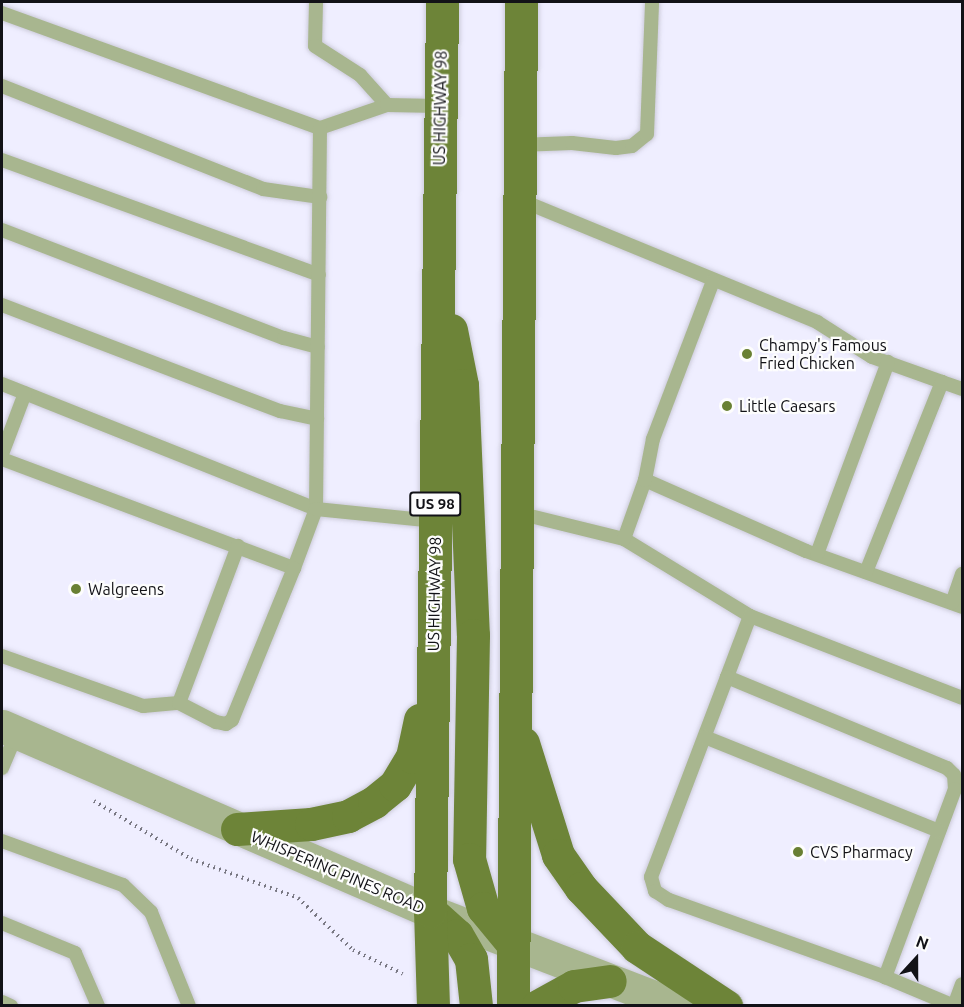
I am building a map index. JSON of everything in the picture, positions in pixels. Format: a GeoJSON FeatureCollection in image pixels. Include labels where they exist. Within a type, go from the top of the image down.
{"type":"FeatureCollection","features":[{"type":"Feature","properties":{"kind":"main road","name":"US HIGHWAY 98"},"geometry":{"type":"LineString","coordinates":[[433,995],[430,911],[442,2]]}},
{"type":"Feature","properties":{"kind":"main road"},"geometry":{"type":"LineString","coordinates":[[513,1005],[521,2]]}},
{"type":"Feature","properties":{"kind":"main road"},"geometry":{"type":"LineString","coordinates":[[438,258],[462,385],[474,635],[469,859],[483,908],[512,943]]}},
{"type":"Feature","properties":{"kind":"main road"},"geometry":{"type":"LineString","coordinates":[[237,829],[311,824],[348,816],[395,785],[412,757],[433,665]]}},
{"type":"Feature","properties":{"kind":"main road"},"geometry":{"type":"LineString","coordinates":[[514,713],[558,855],[580,888],[637,947],[726,1005]]}},
{"type":"Feature","properties":{"kind":"main road"},"geometry":{"type":"LineString","coordinates":[[430,911],[457,935],[471,959],[476,1005]]}},
{"type":"Feature","properties":{"kind":"main road"},"geometry":{"type":"LineString","coordinates":[[538,1005],[574,986],[610,981]]}},
{"type":"Feature","properties":{"kind":"street","name":"WHISPERING PINES ROAD"},"geometry":{"type":"LineString","coordinates":[[9,729],[430,911],[678,1005]]}},
{"type":"Feature","properties":{"kind":"lane"},"geometry":{"type":"LineString","coordinates":[[316,2],[315,46],[360,75],[387,105]]}},
{"type":"Feature","properties":{"kind":"lane"},"geometry":{"type":"LineString","coordinates":[[519,145],[572,143],[616,148],[632,146],[647,134],[652,2]]}},
{"type":"Feature","properties":{"kind":"lane"},"geometry":{"type":"LineString","coordinates":[[2,13],[320,128],[387,105],[439,106]]}},
{"type":"Feature","properties":{"kind":"lane"},"geometry":{"type":"LineString","coordinates":[[2,86],[263,189],[320,197]]}},
{"type":"Feature","properties":{"kind":"lane"},"geometry":{"type":"LineString","coordinates":[[2,656],[142,706],[179,703],[216,722],[226,724],[232,720],[316,508],[320,128]]}},
{"type":"Feature","properties":{"kind":"lane"},"geometry":{"type":"LineString","coordinates":[[2,160],[319,274]]}},
{"type":"Feature","properties":{"kind":"lane"},"geometry":{"type":"LineString","coordinates":[[519,200],[817,322],[872,357],[963,389]]}},
{"type":"Feature","properties":{"kind":"lane"},"geometry":{"type":"LineString","coordinates":[[2,230],[284,338],[318,347]]}},
{"type":"Feature","properties":{"kind":"lane"},"geometry":{"type":"LineString","coordinates":[[624,539],[645,480],[653,439],[713,281]]}},
{"type":"Feature","properties":{"kind":"lane"},"geometry":{"type":"LineString","coordinates":[[2,304],[280,411],[317,419]]}},
{"type":"Feature","properties":{"kind":"lane"},"geometry":{"type":"LineString","coordinates":[[817,554],[888,362]]}},
{"type":"Feature","properties":{"kind":"lane"},"geometry":{"type":"LineString","coordinates":[[866,572],[942,382]]}},
{"type":"Feature","properties":{"kind":"lane"},"geometry":{"type":"LineString","coordinates":[[2,384],[316,508],[435,521]]}},
{"type":"Feature","properties":{"kind":"lane"},"geometry":{"type":"LineString","coordinates":[[25,393],[2,456],[294,568]]}},
{"type":"Feature","properties":{"kind":"lane"},"geometry":{"type":"LineString","coordinates":[[645,480],[817,554],[957,605],[963,574]]}},
{"type":"Feature","properties":{"kind":"lane"},"geometry":{"type":"LineString","coordinates":[[516,513],[624,539],[750,616],[963,698]]}},
{"type":"Feature","properties":{"kind":"lane"},"geometry":{"type":"LineString","coordinates":[[179,703],[238,546]]}},
{"type":"Feature","properties":{"kind":"lane"},"geometry":{"type":"LineString","coordinates":[[750,616],[651,877],[655,891],[669,900],[885,977],[954,1005],[963,984]]}},
{"type":"Feature","properties":{"kind":"lane"},"geometry":{"type":"LineString","coordinates":[[727,677],[947,768],[954,776],[955,789],[885,977]]}},
{"type":"Feature","properties":{"kind":"lane"},"geometry":{"type":"LineString","coordinates":[[2,768],[9,729]]}},
{"type":"Feature","properties":{"kind":"lane"},"geometry":{"type":"LineString","coordinates":[[705,737],[939,831]]}},
{"type":"Feature","properties":{"kind":"lane"},"geometry":{"type":"LineString","coordinates":[[2,841],[123,885],[151,912],[189,1005]]}},
{"type":"Feature","properties":{"kind":"lane"},"geometry":{"type":"LineString","coordinates":[[2,923],[75,953],[98,1005]]}},
{"type":"Feature","properties":{"kind":"lane"},"geometry":{"type":"LineString","coordinates":[[2,1002],[11,1005]]}},
{"type":"Feature","properties":{"kind":"path"},"geometry":{"type":"LineString","coordinates":[[84,795],[191,859],[298,898],[353,950],[433,995]]}},
{"type":"Feature","properties":{"kind":"place","name":"Champy's Famous Fried Chicken"},"geometry":{"type":"Point","coordinates":[747,354]}},
{"type":"Feature","properties":{"kind":"place","name":"Little Caesars"},"geometry":{"type":"Point","coordinates":[727,406]}},
{"type":"Feature","properties":{"kind":"place","name":"Walgreens"},"geometry":{"type":"Point","coordinates":[76,589]}},
{"type":"Feature","properties":{"kind":"place","name":"CVS Pharmacy"},"geometry":{"type":"Point","coordinates":[798,852]}}]}
